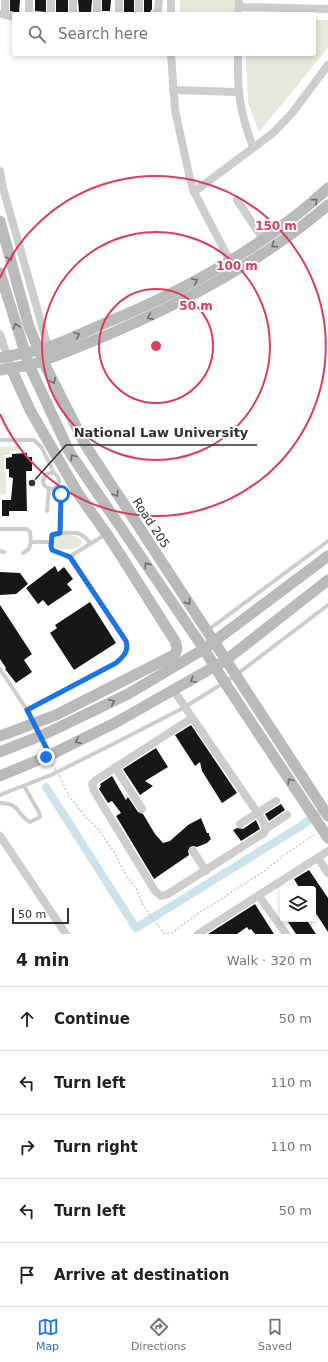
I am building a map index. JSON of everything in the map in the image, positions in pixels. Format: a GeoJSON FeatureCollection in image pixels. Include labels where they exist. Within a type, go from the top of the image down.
{"type":"FeatureCollection","features":[{"type":"Feature","properties":{"kind":"main road"},"geometry":{"type":"LineString","coordinates":[[0,736],[56,715],[174,655],[177,647],[175,641],[106,533],[79,495],[6,369],[28,365],[44,352],[129,314],[216,270],[263,239],[310,205],[328,188]]}},
{"type":"Feature","properties":{"kind":"main road"},"geometry":{"type":"LineString","coordinates":[[4,358],[24,353],[64,353],[155,314],[231,274],[308,222],[328,205]]}},
{"type":"Feature","properties":{"kind":"main road","name":"Road 205"},"geometry":{"type":"LineString","coordinates":[[0,221],[29,327],[44,352],[86,446],[325,812]]}},
{"type":"Feature","properties":{"kind":"main road"},"geometry":{"type":"LineString","coordinates":[[0,273],[28,365],[70,453],[204,648],[225,683],[323,831]]}},
{"type":"Feature","properties":{"kind":"main road"},"geometry":{"type":"LineString","coordinates":[[0,752],[40,736],[128,694],[204,648],[328,556]]}},
{"type":"Feature","properties":{"kind":"main road"},"geometry":{"type":"LineString","coordinates":[[0,776],[51,760],[215,667],[328,580]]}},
{"type":"Feature","properties":{"kind":"street"},"geometry":{"type":"LineString","coordinates":[[4,0],[2,14],[12,17]]}},
{"type":"Feature","properties":{"kind":"street"},"geometry":{"type":"LineString","coordinates":[[29,12],[30,0]]}},
{"type":"Feature","properties":{"kind":"street"},"geometry":{"type":"LineString","coordinates":[[51,0],[51,12]]}},
{"type":"Feature","properties":{"kind":"street"},"geometry":{"type":"LineString","coordinates":[[73,0],[74,12]]}},
{"type":"Feature","properties":{"kind":"street"},"geometry":{"type":"LineString","coordinates":[[97,0],[97,12]]}},
{"type":"Feature","properties":{"kind":"street"},"geometry":{"type":"LineString","coordinates":[[119,0],[119,12]]}},
{"type":"Feature","properties":{"kind":"street"},"geometry":{"type":"LineString","coordinates":[[139,0],[139,12]]}},
{"type":"Feature","properties":{"kind":"street"},"geometry":{"type":"LineString","coordinates":[[158,12],[159,0]]}},
{"type":"Feature","properties":{"kind":"street"},"geometry":{"type":"LineString","coordinates":[[171,0],[171,12]]}},
{"type":"Feature","properties":{"kind":"street"},"geometry":{"type":"LineString","coordinates":[[239,7],[328,9]]}},
{"type":"Feature","properties":{"kind":"street"},"geometry":{"type":"LineString","coordinates":[[171,56],[175,110],[190,180],[194,192],[230,261]]}},
{"type":"Feature","properties":{"kind":"street"},"geometry":{"type":"LineString","coordinates":[[238,56],[238,92],[245,126],[253,147]]}},
{"type":"Feature","properties":{"kind":"street"},"geometry":{"type":"LineString","coordinates":[[194,192],[273,133],[293,112],[328,65]]}},
{"type":"Feature","properties":{"kind":"street"},"geometry":{"type":"LineString","coordinates":[[173,90],[238,92]]}},
{"type":"Feature","properties":{"kind":"street"},"geometry":{"type":"LineString","coordinates":[[0,171],[44,352]]}},
{"type":"Feature","properties":{"kind":"street"},"geometry":{"type":"LineString","coordinates":[[237,200],[263,239]]}},
{"type":"Feature","properties":{"kind":"street"},"geometry":{"type":"LineString","coordinates":[[0,334],[6,369]]}},
{"type":"Feature","properties":{"kind":"street"},"geometry":{"type":"LineString","coordinates":[[174,691],[258,813],[266,829]]}},
{"type":"Feature","properties":{"kind":"street"},"geometry":{"type":"LineString","coordinates":[[192,718],[115,767],[92,784],[92,787],[155,891],[161,896],[168,894],[264,833],[266,829],[287,815]]}},
{"type":"Feature","properties":{"kind":"street"},"geometry":{"type":"LineString","coordinates":[[115,767],[142,809]]}},
{"type":"Feature","properties":{"kind":"street"},"geometry":{"type":"LineString","coordinates":[[240,824],[276,801]]}},
{"type":"Feature","properties":{"kind":"street"},"geometry":{"type":"LineString","coordinates":[[0,836],[66,934]]}},
{"type":"Feature","properties":{"kind":"street"},"geometry":{"type":"LineString","coordinates":[[193,851],[206,871]]}},
{"type":"Feature","properties":{"kind":"street"},"geometry":{"type":"LineString","coordinates":[[198,934],[328,851]]}},
{"type":"Feature","properties":{"kind":"street"},"geometry":{"type":"LineString","coordinates":[[318,858],[328,873]]}},
{"type":"Feature","properties":{"kind":"street"},"geometry":{"type":"LineString","coordinates":[[259,896],[286,934]]}},
{"type":"Feature","properties":{"kind":"lane"},"geometry":{"type":"LineString","coordinates":[[0,440],[34,440],[42,448],[54,473],[59,479],[58,484],[61,494],[60,533]]}},
{"type":"Feature","properties":{"kind":"lane"},"geometry":{"type":"LineString","coordinates":[[54,473],[48,473],[43,478],[43,483],[49,488],[54,488],[58,484]]}},
{"type":"Feature","properties":{"kind":"lane"},"geometry":{"type":"LineString","coordinates":[[47,511],[49,488]]}},
{"type":"Feature","properties":{"kind":"lane"},"geometry":{"type":"LineString","coordinates":[[0,529],[26,529],[30,532],[31,542],[29,550],[23,552]]}},
{"type":"Feature","properties":{"kind":"lane"},"geometry":{"type":"LineString","coordinates":[[27,710],[116,663],[126,653],[128,647],[126,641],[70,557],[52,550],[51,542],[52,535],[60,533],[80,533],[84,535],[90,543]]}},
{"type":"Feature","properties":{"kind":"lane"},"geometry":{"type":"LineString","coordinates":[[70,557],[106,533]]}},
{"type":"Feature","properties":{"kind":"lane"},"geometry":{"type":"LineString","coordinates":[[207,631],[328,541]]}},
{"type":"Feature","properties":{"kind":"lane"},"geometry":{"type":"LineString","coordinates":[[31,542],[51,542]]}},
{"type":"Feature","properties":{"kind":"lane"},"geometry":{"type":"LineString","coordinates":[[0,795],[72,765],[185,707],[225,683],[328,605]]}},
{"type":"Feature","properties":{"kind":"lane"},"geometry":{"type":"LineString","coordinates":[[0,670],[27,710],[51,760]]}},
{"type":"Feature","properties":{"kind":"lane"},"geometry":{"type":"LineString","coordinates":[[0,803],[12,804],[26,820],[30,822],[38,819],[40,817],[39,812],[24,786]]}},
{"type":"Feature","properties":{"kind":"path"},"geometry":{"type":"LineString","coordinates":[[51,760],[69,796],[98,829],[114,852],[126,875],[136,888],[144,907],[161,932],[164,933],[172,933],[200,912],[266,870],[284,855],[323,831]]}},
{"type":"Feature","properties":{"kind":"shaded area"},"geometry":{"type":"Polygon","coordinates":[[[180,0],[235,0],[234,12],[180,12],[180,0]]]}},
{"type":"Feature","properties":{"kind":"shaded area"},"geometry":{"type":"Polygon","coordinates":[[[316,20],[328,20],[328,48],[259,132],[248,103],[246,56],[316,56],[316,20]]]}},
{"type":"Feature","properties":{"kind":"shaded area"},"geometry":{"type":"Polygon","coordinates":[[[0,447],[18,447],[20,451],[10,451],[10,455],[4,455],[6,494],[0,494],[0,447]]]}},
{"type":"Feature","properties":{"kind":"shaded area"},"geometry":{"type":"Polygon","coordinates":[[[66,534],[75,536],[81,540],[82,544],[79,547],[72,549],[60,548],[53,545],[55,538],[66,534]]]}},
{"type":"Feature","properties":{"kind":"building"},"geometry":{"type":"Polygon","coordinates":[[[10,0],[20,0],[19,12],[10,11],[10,0]]]}},
{"type":"Feature","properties":{"kind":"building"},"geometry":{"type":"Polygon","coordinates":[[[35,0],[46,0],[46,12],[35,11],[35,0]]]}},
{"type":"Feature","properties":{"kind":"building"},"geometry":{"type":"Polygon","coordinates":[[[56,0],[68,0],[68,12],[56,12],[56,0]]]}},
{"type":"Feature","properties":{"kind":"building"},"geometry":{"type":"Polygon","coordinates":[[[78,0],[92,0],[91,12],[79,12],[78,0]]]}},
{"type":"Feature","properties":{"kind":"building"},"geometry":{"type":"Polygon","coordinates":[[[102,0],[111,0],[110,11],[102,11],[102,0]]]}},
{"type":"Feature","properties":{"kind":"building"},"geometry":{"type":"Polygon","coordinates":[[[124,0],[134,0],[134,12],[124,12],[124,0]]]}},
{"type":"Feature","properties":{"kind":"building"},"geometry":{"type":"Polygon","coordinates":[[[144,0],[152,0],[152,9],[150,12],[144,12],[144,0]]]}},
{"type":"Feature","properties":{"kind":"building"},"geometry":{"type":"Polygon","coordinates":[[[27,453],[27,457],[32,457],[32,471],[26,471],[27,511],[9,511],[9,516],[2,516],[2,500],[11,500],[13,478],[9,477],[9,469],[6,469],[6,458],[12,457],[12,454],[27,453]]]}},
{"type":"Feature","properties":{"kind":"building"},"geometry":{"type":"Polygon","coordinates":[[[55,566],[58,572],[64,567],[73,579],[67,584],[72,590],[48,606],[43,600],[38,604],[26,588],[55,566]]]}},
{"type":"Feature","properties":{"kind":"building"},"geometry":{"type":"Polygon","coordinates":[[[0,572],[20,573],[28,584],[16,594],[0,595],[0,572]]]}},
{"type":"Feature","properties":{"kind":"building"},"geometry":{"type":"Polygon","coordinates":[[[90,602],[116,643],[74,670],[50,633],[57,628],[55,625],[90,602]]]}},
{"type":"Feature","properties":{"kind":"building"},"geometry":{"type":"Polygon","coordinates":[[[0,605],[32,654],[24,660],[32,672],[16,683],[5,669],[6,668],[0,659],[0,605]]]}},
{"type":"Feature","properties":{"kind":"building"},"geometry":{"type":"Polygon","coordinates":[[[191,725],[237,793],[222,803],[202,771],[200,762],[195,766],[175,735],[191,725]]]}},
{"type":"Feature","properties":{"kind":"building"},"geometry":{"type":"Polygon","coordinates":[[[156,748],[168,767],[145,781],[153,786],[140,795],[123,769],[156,748]]]}},
{"type":"Feature","properties":{"kind":"building"},"geometry":{"type":"Polygon","coordinates":[[[112,776],[126,800],[128,797],[138,812],[143,814],[155,834],[163,843],[170,841],[188,825],[201,818],[211,839],[207,843],[197,847],[190,847],[188,851],[189,855],[154,879],[116,816],[121,813],[112,801],[108,803],[99,789],[101,786],[100,784],[112,776]]]}},
{"type":"Feature","properties":{"kind":"building"},"geometry":{"type":"Polygon","coordinates":[[[281,804],[285,810],[269,821],[265,814],[281,804]]]}},
{"type":"Feature","properties":{"kind":"building"},"geometry":{"type":"Polygon","coordinates":[[[256,820],[260,829],[241,841],[233,830],[237,828],[243,829],[256,820]]]}},
{"type":"Feature","properties":{"kind":"building"},"geometry":{"type":"Polygon","coordinates":[[[309,870],[328,898],[328,932],[316,914],[316,886],[298,886],[294,879],[309,870]]]}},
{"type":"Feature","properties":{"kind":"building"},"geometry":{"type":"Polygon","coordinates":[[[255,904],[274,934],[255,934],[247,927],[237,934],[208,934],[255,904]]]}},
{"type":"Feature","properties":{"kind":"building"},"geometry":{"type":"Polygon","coordinates":[[[288,922],[308,922],[316,934],[296,934],[288,922]]]}},
{"type":"Feature","properties":{"kind":"waterway"},"geometry":{"type":"LineString","coordinates":[[46,787],[136,928],[301,826],[317,814]]}},
{"type":"Feature","properties":{"kind":"place","name":"National Law University"},"geometry":{"type":"Point","coordinates":[32,483]}},
{"type":"Feature","properties":{"kind":"route"},"geometry":{"type":"LineString","coordinates":[[46,757],[50,755],[27,710],[116,663],[126,653],[128,647],[126,641],[70,557],[52,550],[52,535],[55,533],[60,533],[61,494]]}}]}
